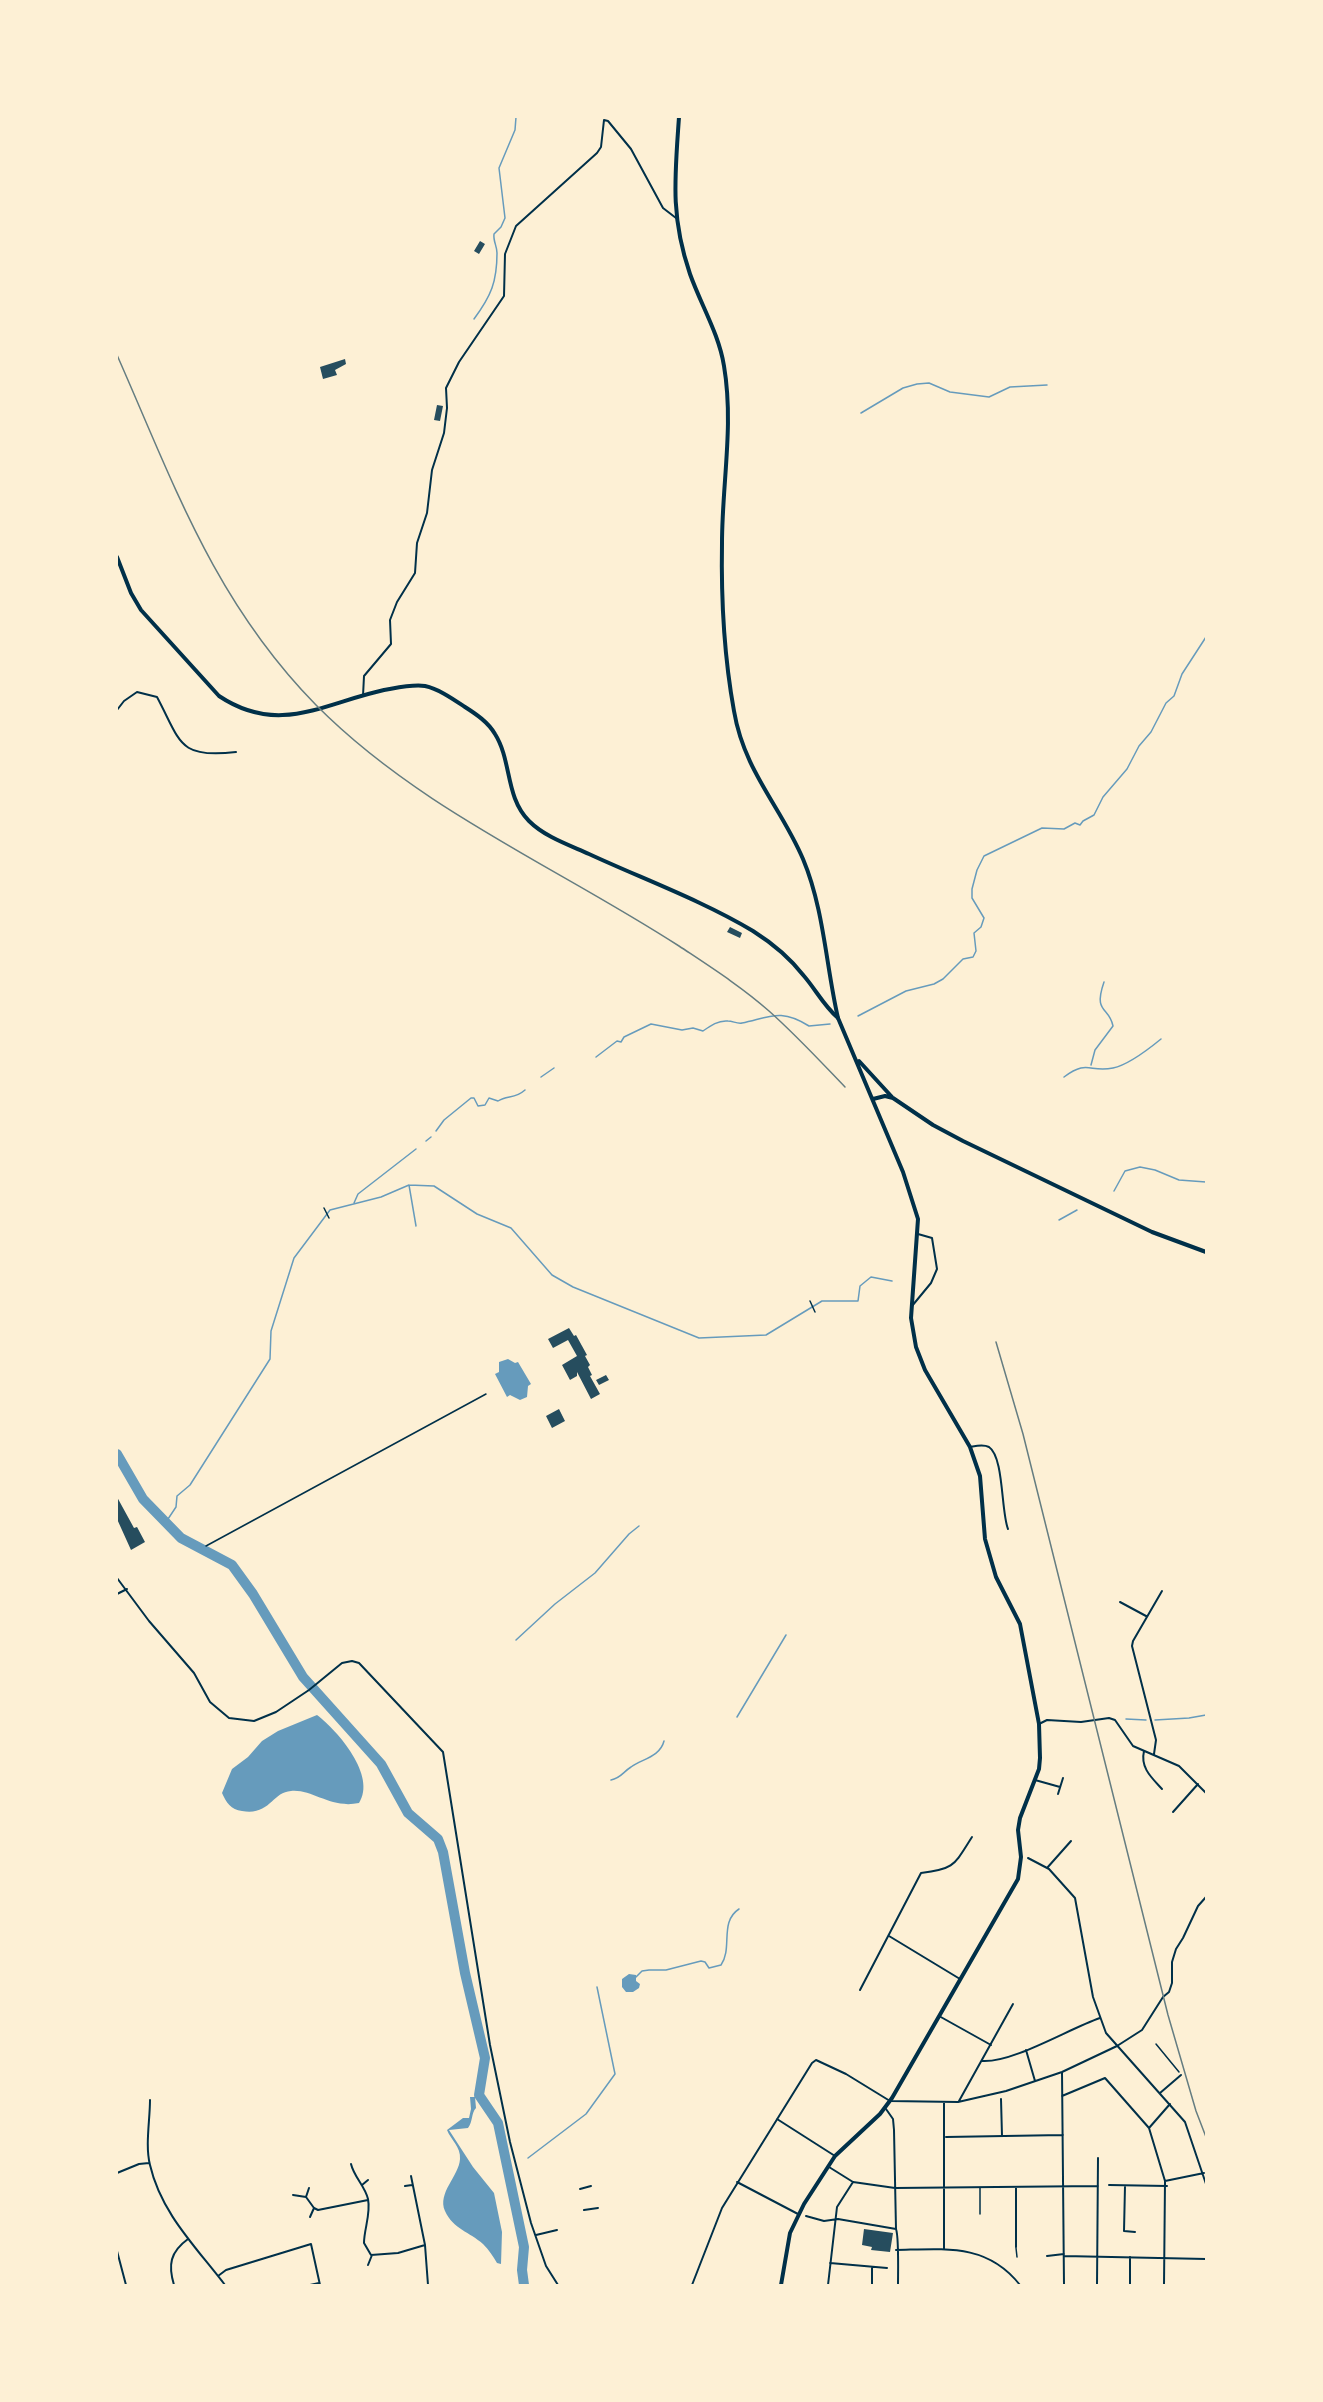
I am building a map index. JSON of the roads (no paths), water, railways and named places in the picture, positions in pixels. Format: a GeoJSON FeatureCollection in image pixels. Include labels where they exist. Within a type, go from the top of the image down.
{"type":"FeatureCollection","features":[{"type":"Feature","properties":{"kind":"main road"},"geometry":{"type":"LineString","coordinates":[[679,117],[675,171],[676,218],[679,236],[690,274],[717,340],[724,366],[729,444],[722,543],[723,611],[725,651],[734,715],[755,775],[802,857],[813,885],[838,1018],[903,1172],[918,1220],[910,1318],[916,1347],[925,1370],[970,1447],[980,1476],[986,1539],[996,1577],[1020,1624],[1039,1724],[1040,1758],[1018,1830],[1021,1857],[1018,1879],[890,2101],[836,2156],[798,2214],[790,2233],[781,2285]]}},
{"type":"Feature","properties":{"kind":"main road"},"geometry":{"type":"LineString","coordinates":[[117,557],[131,593],[141,610],[219,696],[232,705],[252,712],[289,716],[398,687],[424,686],[450,697],[495,732],[513,795],[522,814],[530,823],[554,838],[688,899],[757,934],[796,966],[828,1010],[838,1018]]}},
{"type":"Feature","properties":{"kind":"main road"},"geometry":{"type":"LineString","coordinates":[[856,1058],[893,1098],[933,1125],[1152,1232],[1206,1252]]}},
{"type":"Feature","properties":{"kind":"main road"},"geometry":{"type":"LineString","coordinates":[[873,1099],[885,1096],[893,1098]]}},
{"type":"Feature","properties":{"kind":"street"},"geometry":{"type":"LineString","coordinates":[[363,696],[364,676],[391,644],[390,620],[397,602],[416,573],[417,543],[427,513],[432,470],[444,433],[447,408],[446,388],[459,362],[504,296],[505,254],[516,226],[602,147],[604,120],[608,121],[626,142],[663,208],[676,218]]}},
{"type":"Feature","properties":{"kind":"street"},"geometry":{"type":"LineString","coordinates":[[117,710],[124,701],[137,692],[157,697],[176,737],[190,750],[211,755],[236,752]]}},
{"type":"Feature","properties":{"kind":"street"},"geometry":{"type":"LineString","coordinates":[[912,1305],[923,1294],[937,1269],[932,1238],[918,1234]]}},
{"type":"Feature","properties":{"kind":"street"},"geometry":{"type":"LineString","coordinates":[[970,1447],[981,1445],[993,1452],[1002,1482],[1004,1518],[1008,1529]]}},
{"type":"Feature","properties":{"kind":"street"},"geometry":{"type":"LineString","coordinates":[[117,1578],[149,1621],[194,1673],[210,1702],[229,1718],[254,1721],[276,1712],[309,1690],[342,1663],[352,1661],[359,1663],[443,1752],[490,2044],[510,2142],[546,2266],[558,2285]]}},
{"type":"Feature","properties":{"kind":"street"},"geometry":{"type":"LineString","coordinates":[[117,1594],[127,1589]]}},
{"type":"Feature","properties":{"kind":"street"},"geometry":{"type":"LineString","coordinates":[[1154,1754],[1156,1740],[1132,1641],[1162,1591]]}},
{"type":"Feature","properties":{"kind":"street"},"geometry":{"type":"LineString","coordinates":[[1120,1602],[1146,1617]]}},
{"type":"Feature","properties":{"kind":"street"},"geometry":{"type":"LineString","coordinates":[[1039,1724],[1047,1720],[1081,1722],[1109,1718],[1115,1720],[1133,1746],[1179,1766],[1206,1793]]}},
{"type":"Feature","properties":{"kind":"street"},"geometry":{"type":"LineString","coordinates":[[1144,1751],[1142,1760],[1145,1769],[1162,1789]]}},
{"type":"Feature","properties":{"kind":"street"},"geometry":{"type":"LineString","coordinates":[[1058,1794],[1063,1778]]}},
{"type":"Feature","properties":{"kind":"street"},"geometry":{"type":"LineString","coordinates":[[1035,1780],[1060,1787]]}},
{"type":"Feature","properties":{"kind":"street"},"geometry":{"type":"LineString","coordinates":[[1173,1812],[1198,1784]]}},
{"type":"Feature","properties":{"kind":"street"},"geometry":{"type":"LineString","coordinates":[[860,1990],[921,1873],[944,1871],[955,1864],[972,1837]]}},
{"type":"Feature","properties":{"kind":"street"},"geometry":{"type":"LineString","coordinates":[[1047,1868],[1071,1841]]}},
{"type":"Feature","properties":{"kind":"street"},"geometry":{"type":"LineString","coordinates":[[1028,1858],[1047,1868],[1074,1898],[1089,1977],[1106,2032],[1185,2122],[1206,2184]]}},
{"type":"Feature","properties":{"kind":"street"},"geometry":{"type":"LineString","coordinates":[[692,2285],[718,2217],[737,2182],[812,2063],[821,2060],[890,2101],[958,2102],[978,2099],[1062,2072],[1117,2046],[1142,2030],[1163,1997],[1169,1992],[1172,1983],[1172,1962],[1176,1949],[1184,1938],[1198,1906],[1206,1897]]}},
{"type":"Feature","properties":{"kind":"street"},"geometry":{"type":"LineString","coordinates":[[889,1936],[960,1978]]}},
{"type":"Feature","properties":{"kind":"street"},"geometry":{"type":"LineString","coordinates":[[958,2102],[1014,2004]]}},
{"type":"Feature","properties":{"kind":"street"},"geometry":{"type":"LineString","coordinates":[[939,2016],[991,2045]]}},
{"type":"Feature","properties":{"kind":"street"},"geometry":{"type":"LineString","coordinates":[[982,2061],[989,2062],[1026,2050],[1100,2018]]}},
{"type":"Feature","properties":{"kind":"street"},"geometry":{"type":"LineString","coordinates":[[1026,2050],[1035,2081]]}},
{"type":"Feature","properties":{"kind":"street"},"geometry":{"type":"LineString","coordinates":[[1062,2072],[1064,2285]]}},
{"type":"Feature","properties":{"kind":"street"},"geometry":{"type":"LineString","coordinates":[[1160,2092],[1181,2075]]}},
{"type":"Feature","properties":{"kind":"street"},"geometry":{"type":"LineString","coordinates":[[1062,2096],[1105,2078],[1149,2128],[1167,2186],[1164,2285]]}},
{"type":"Feature","properties":{"kind":"street"},"geometry":{"type":"LineString","coordinates":[[1001,2099],[1002,2136]]}},
{"type":"Feature","properties":{"kind":"street"},"geometry":{"type":"LineString","coordinates":[[150,2100],[149,2163],[160,2193],[188,2239],[225,2285]]}},
{"type":"Feature","properties":{"kind":"street"},"geometry":{"type":"LineString","coordinates":[[944,2102],[944,2249]]}},
{"type":"Feature","properties":{"kind":"street"},"geometry":{"type":"LineString","coordinates":[[1149,2128],[1170,2104]]}},
{"type":"Feature","properties":{"kind":"street"},"geometry":{"type":"LineString","coordinates":[[885,2108],[893,2120],[896,2229],[899,2236],[896,2250],[898,2285],[909,2285]]}},
{"type":"Feature","properties":{"kind":"street"},"geometry":{"type":"LineString","coordinates":[[777,2119],[836,2156]]}},
{"type":"Feature","properties":{"kind":"street"},"geometry":{"type":"LineString","coordinates":[[945,2137],[1063,2135]]}},
{"type":"Feature","properties":{"kind":"street"},"geometry":{"type":"LineString","coordinates":[[1097,2285],[1098,2158]]}},
{"type":"Feature","properties":{"kind":"street"},"geometry":{"type":"LineString","coordinates":[[117,2173],[149,2163]]}},
{"type":"Feature","properties":{"kind":"street"},"geometry":{"type":"LineString","coordinates":[[351,2164],[353,2175],[362,2184],[368,2200],[364,2243],[372,2255]]}},
{"type":"Feature","properties":{"kind":"street"},"geometry":{"type":"LineString","coordinates":[[828,2166],[853,2182],[895,2188],[1098,2186]]}},
{"type":"Feature","properties":{"kind":"street"},"geometry":{"type":"LineString","coordinates":[[1165,2181],[1204,2173]]}},
{"type":"Feature","properties":{"kind":"street"},"geometry":{"type":"LineString","coordinates":[[411,2176],[425,2245],[428,2285]]}},
{"type":"Feature","properties":{"kind":"street"},"geometry":{"type":"LineString","coordinates":[[362,2184],[368,2180]]}},
{"type":"Feature","properties":{"kind":"street"},"geometry":{"type":"LineString","coordinates":[[737,2182],[798,2214]]}},
{"type":"Feature","properties":{"kind":"street"},"geometry":{"type":"LineString","coordinates":[[828,2285],[834,2219],[837,2207],[853,2182]]}},
{"type":"Feature","properties":{"kind":"street"},"geometry":{"type":"LineString","coordinates":[[405,2186],[412,2185]]}},
{"type":"Feature","properties":{"kind":"street"},"geometry":{"type":"LineString","coordinates":[[1109,2185],[1167,2186]]}},
{"type":"Feature","properties":{"kind":"street"},"geometry":{"type":"LineString","coordinates":[[580,2189],[591,2186]]}},
{"type":"Feature","properties":{"kind":"street"},"geometry":{"type":"LineString","coordinates":[[1125,2186],[1124,2231],[1135,2232]]}},
{"type":"Feature","properties":{"kind":"street"},"geometry":{"type":"LineString","coordinates":[[1016,2187],[1016,2247]]}},
{"type":"Feature","properties":{"kind":"street"},"geometry":{"type":"LineString","coordinates":[[306,2197],[309,2188]]}},
{"type":"Feature","properties":{"kind":"street"},"geometry":{"type":"LineString","coordinates":[[293,2195],[306,2197],[318,2210],[368,2200]]}},
{"type":"Feature","properties":{"kind":"street"},"geometry":{"type":"LineString","coordinates":[[310,2217],[314,2208]]}},
{"type":"Feature","properties":{"kind":"street"},"geometry":{"type":"LineString","coordinates":[[584,2210],[598,2208]]}},
{"type":"Feature","properties":{"kind":"street"},"geometry":{"type":"LineString","coordinates":[[807,2216],[824,2221],[834,2219],[896,2229]]}},
{"type":"Feature","properties":{"kind":"street"},"geometry":{"type":"LineString","coordinates":[[536,2235],[557,2230]]}},
{"type":"Feature","properties":{"kind":"street"},"geometry":{"type":"LineString","coordinates":[[174,2285],[171,2272],[172,2256],[176,2249],[188,2239]]}},
{"type":"Feature","properties":{"kind":"street"},"geometry":{"type":"LineString","coordinates":[[218,2276],[226,2270],[311,2244],[319,2284],[310,2285]]}},
{"type":"Feature","properties":{"kind":"street"},"geometry":{"type":"LineString","coordinates":[[372,2255],[398,2253],[425,2245]]}},
{"type":"Feature","properties":{"kind":"street"},"geometry":{"type":"LineString","coordinates":[[896,2250],[967,2251],[984,2256],[1005,2268],[1020,2285]]}},
{"type":"Feature","properties":{"kind":"street"},"geometry":{"type":"LineString","coordinates":[[117,2251],[126,2285]]}},
{"type":"Feature","properties":{"kind":"street"},"geometry":{"type":"LineString","coordinates":[[368,2265],[372,2255]]}},
{"type":"Feature","properties":{"kind":"street"},"geometry":{"type":"LineString","coordinates":[[1047,2256],[1206,2259]]}},
{"type":"Feature","properties":{"kind":"street"},"geometry":{"type":"LineString","coordinates":[[1130,2257],[1130,2285]]}},
{"type":"Feature","properties":{"kind":"street"},"geometry":{"type":"LineString","coordinates":[[829,2263],[887,2268]]}},
{"type":"Feature","properties":{"kind":"street"},"geometry":{"type":"LineString","coordinates":[[872,2266],[872,2285]]}},
{"type":"Feature","properties":{"kind":"street"},"geometry":{"type":"LineString","coordinates":[[1206,2272],[1206,2285]]}},
{"type":"Feature","properties":{"kind":"lane"},"geometry":{"type":"LineString","coordinates":[[206,1546],[486,1394]]}},
{"type":"Feature","properties":{"kind":"lane"},"geometry":{"type":"LineString","coordinates":[[980,2187],[980,2214]]}},
{"type":"Feature","properties":{"kind":"lane"},"geometry":{"type":"LineString","coordinates":[[1016,2247],[1017,2257]]}},
{"type":"Feature","properties":{"kind":"water"},"geometry":{"type":"Polygon","coordinates":[[[508,1359],[515,1363],[518,1362],[531,1384],[528,1386],[527,1397],[520,1400],[510,1395],[507,1397],[495,1374],[499,1372],[499,1362],[508,1359]]]}},
{"type":"Feature","properties":{"kind":"water"},"geometry":{"type":"Polygon","coordinates":[[[317,1715],[335,1732],[353,1755],[363,1780],[363,1792],[359,1803],[339,1803],[299,1791],[291,1791],[279,1795],[265,1807],[251,1812],[235,1809],[229,1805],[222,1793],[232,1769],[248,1757],[262,1741],[278,1731],[317,1715]]]}},
{"type":"Feature","properties":{"kind":"water"},"geometry":{"type":"Polygon","coordinates":[[[629,1974],[636,1975],[636,1981],[640,1984],[639,1988],[633,1992],[626,1992],[622,1987],[622,1979],[629,1974]]]}},
{"type":"Feature","properties":{"kind":"water"},"geometry":{"type":"Polygon","coordinates":[[[470,2097],[475,2097],[476,2108],[470,2126],[449,2130],[473,2167],[494,2193],[502,2232],[501,2264],[497,2263],[483,2244],[452,2222],[443,2204],[460,2159],[457,2147],[447,2130],[463,2118],[469,2118],[470,2097]]]}},
{"type":"Feature","properties":{"kind":"waterway"},"geometry":{"type":"LineString","coordinates":[[474,319],[489,296],[496,272],[497,253],[494,234],[501,227],[505,218],[499,168],[515,130],[516,117]]}},
{"type":"Feature","properties":{"kind":"waterway"},"geometry":{"type":"LineString","coordinates":[[861,413],[903,388],[917,384],[929,383],[950,392],[989,397],[1010,387],[1047,385]]}},
{"type":"Feature","properties":{"kind":"waterway"},"geometry":{"type":"LineString","coordinates":[[858,1016],[906,991],[934,984],[943,979],[963,959],[973,957],[976,951],[974,933],[981,927],[984,918],[972,898],[972,889],[984,856],[1042,828],[1064,829],[1075,823],[1080,825],[1094,815],[1103,797],[1127,769],[1139,746],[1151,732],[1166,703],[1174,696],[1182,674],[1206,637]]}},
{"type":"Feature","properties":{"kind":"waterway"},"geometry":{"type":"LineString","coordinates":[[1091,1065],[1095,1050],[1113,1026],[1101,1005],[1104,982]]}},
{"type":"Feature","properties":{"kind":"waterway"},"geometry":{"type":"LineString","coordinates":[[596,1057],[617,1041],[621,1042],[624,1037],[651,1024],[682,1030],[693,1028],[703,1031],[721,1021],[740,1023],[776,1016],[791,1017],[809,1026],[830,1024]]}},
{"type":"Feature","properties":{"kind":"waterway"},"geometry":{"type":"LineString","coordinates":[[1064,1077],[1078,1069],[1105,1069],[1119,1066],[1138,1056],[1161,1039]]}},
{"type":"Feature","properties":{"kind":"waterway"},"geometry":{"type":"LineString","coordinates":[[541,1077],[554,1068]]}},
{"type":"Feature","properties":{"kind":"waterway"},"geometry":{"type":"LineString","coordinates":[[436,1131],[444,1120],[471,1098],[474,1098],[478,1106],[485,1105],[489,1098],[498,1101],[518,1095],[525,1090]]}},
{"type":"Feature","properties":{"kind":"waterway"},"geometry":{"type":"LineString","coordinates":[[426,1141],[431,1137]]}},
{"type":"Feature","properties":{"kind":"waterway"},"geometry":{"type":"LineString","coordinates":[[354,1203],[358,1194],[416,1149]]}},
{"type":"Feature","properties":{"kind":"waterway"},"geometry":{"type":"LineString","coordinates":[[1114,1191],[1125,1171],[1140,1167],[1155,1170],[1179,1180],[1206,1182]]}},
{"type":"Feature","properties":{"kind":"waterway"},"geometry":{"type":"LineString","coordinates":[[409,1185],[434,1186],[477,1214],[511,1228],[552,1275],[573,1287],[699,1338],[766,1335],[822,1301],[858,1301],[860,1286],[871,1277],[892,1281]]}},
{"type":"Feature","properties":{"kind":"waterway"},"geometry":{"type":"LineString","coordinates":[[166,1522],[176,1507],[177,1496],[190,1485],[270,1359],[271,1331],[294,1258],[330,1210],[381,1197],[409,1185],[416,1226]]}},
{"type":"Feature","properties":{"kind":"waterway"},"geometry":{"type":"LineString","coordinates":[[1059,1220],[1077,1210]]}},
{"type":"Feature","properties":{"kind":"waterway"},"geometry":{"type":"LineString","coordinates":[[117,1454],[143,1499],[181,1538],[232,1565],[253,1594],[303,1677],[381,1764],[408,1813],[438,1839],[443,1852],[465,1973],[485,2058],[479,2095],[498,2123],[524,2247],[522,2270],[524,2285]]}},
{"type":"Feature","properties":{"kind":"waterway"},"geometry":{"type":"LineString","coordinates":[[516,1640],[555,1604],[595,1573],[629,1534],[639,1526]]}},
{"type":"Feature","properties":{"kind":"waterway"},"geometry":{"type":"LineString","coordinates":[[737,1717],[786,1635]]}},
{"type":"Feature","properties":{"kind":"waterway"},"geometry":{"type":"LineString","coordinates":[[1155,1720],[1206,1715]]}},
{"type":"Feature","properties":{"kind":"waterway"},"geometry":{"type":"LineString","coordinates":[[1126,1719],[1146,1720]]}},
{"type":"Feature","properties":{"kind":"waterway"},"geometry":{"type":"LineString","coordinates":[[611,1780],[655,1754],[664,1741]]}},
{"type":"Feature","properties":{"kind":"waterway"},"geometry":{"type":"LineString","coordinates":[[636,1977],[642,1971],[666,1970],[701,1961],[705,1962],[709,1968],[721,1965],[726,1951],[729,1921],[739,1909]]}},
{"type":"Feature","properties":{"kind":"waterway"},"geometry":{"type":"LineString","coordinates":[[528,2158],[586,2114],[615,2074],[597,1987]]}},
{"type":"Feature","properties":{"kind":"railway"},"geometry":{"type":"LineString","coordinates":[[117,355],[178,495],[223,583],[250,625],[316,705],[356,742],[444,806],[633,917],[737,985],[779,1020],[845,1087]]}},
{"type":"Feature","properties":{"kind":"railway"},"geometry":{"type":"LineString","coordinates":[[996,1342],[1023,1434],[1168,2015],[1196,2111],[1206,2137]]}}]}
